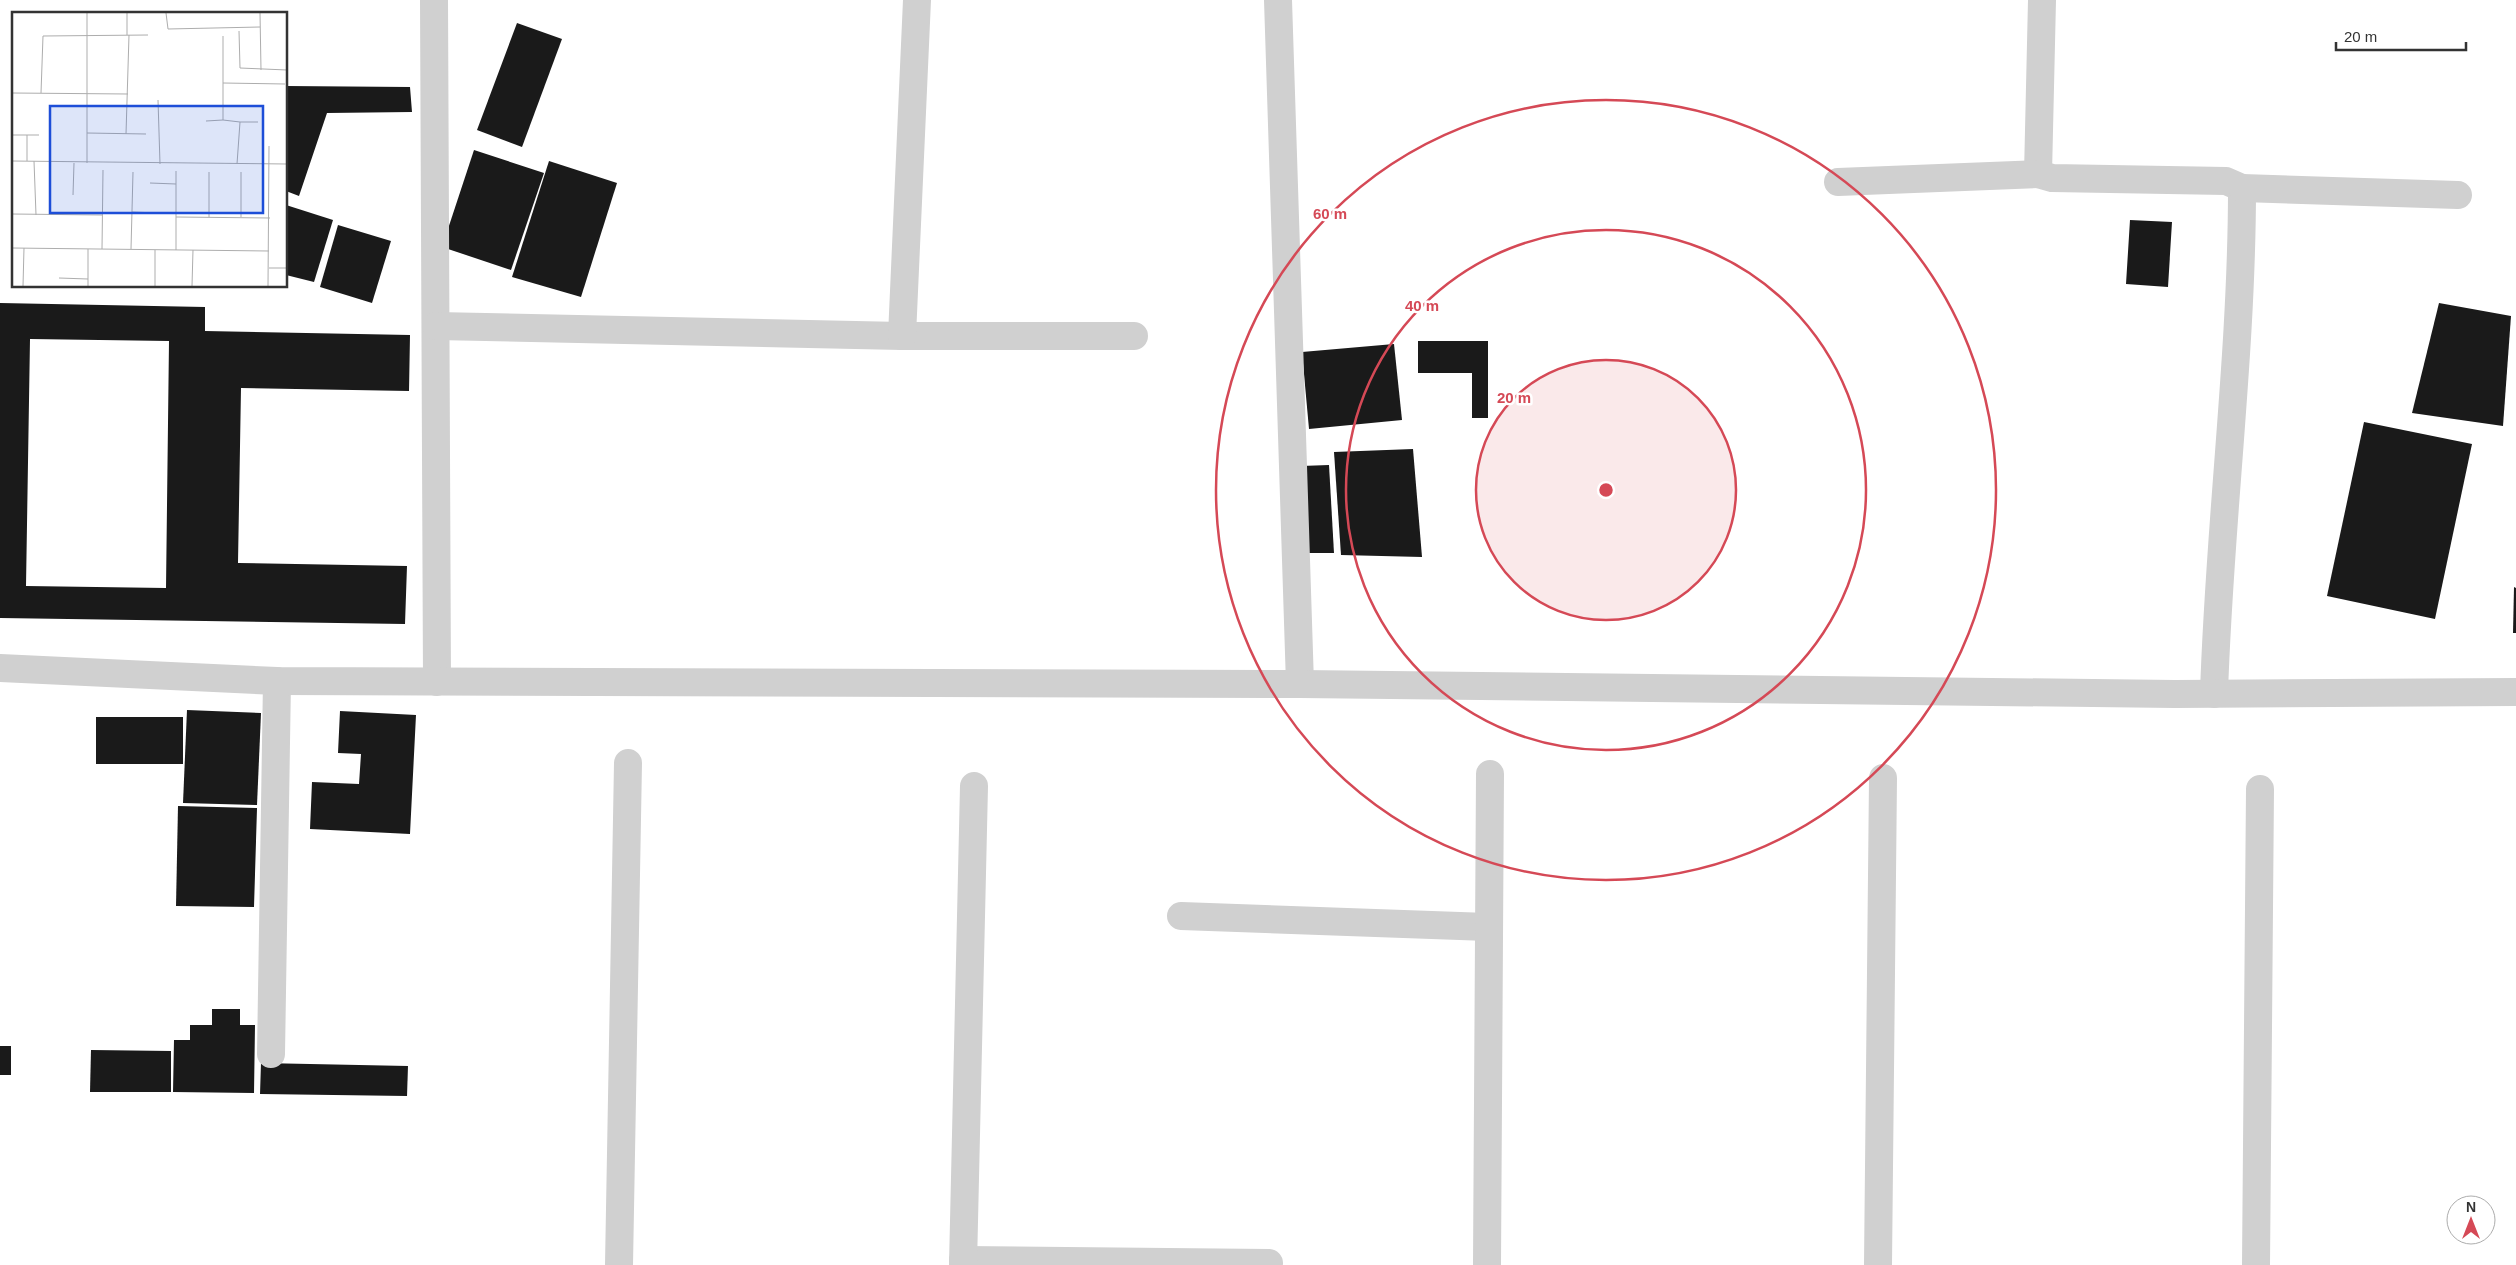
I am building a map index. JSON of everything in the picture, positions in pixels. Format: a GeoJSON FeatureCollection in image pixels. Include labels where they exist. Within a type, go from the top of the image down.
{"type":"FeatureCollection","features":[{"type":"Feature","properties":{"kind":"street"},"geometry":{"type":"LineString","coordinates":[[434,0],[437,682]]}},
{"type":"Feature","properties":{"kind":"street"},"geometry":{"type":"LineString","coordinates":[[902,336],[917,0]]}},
{"type":"Feature","properties":{"kind":"street"},"geometry":{"type":"LineString","coordinates":[[1278,0],[1300,684]]}},
{"type":"Feature","properties":{"kind":"street"},"geometry":{"type":"LineString","coordinates":[[2038,174],[2042,0]]}},
{"type":"Feature","properties":{"kind":"street"},"geometry":{"type":"LineString","coordinates":[[1838,182],[2038,174],[2052,178],[2226,181],[2242,188],[2458,195]]}},
{"type":"Feature","properties":{"kind":"street"},"geometry":{"type":"LineString","coordinates":[[2214,694],[2217,607],[2238,338],[2242,188]]}},
{"type":"Feature","properties":{"kind":"street"},"geometry":{"type":"LineString","coordinates":[[436,326],[902,336],[1134,336]]}},
{"type":"Feature","properties":{"kind":"street"},"geometry":{"type":"LineString","coordinates":[[0,668],[276,681],[1300,684],[2214,694],[2516,692]]}},
{"type":"Feature","properties":{"kind":"street"},"geometry":{"type":"LineString","coordinates":[[271,1054],[276,681]]}},
{"type":"Feature","properties":{"kind":"street"},"geometry":{"type":"LineString","coordinates":[[619,1265],[628,763]]}},
{"type":"Feature","properties":{"kind":"street"},"geometry":{"type":"LineString","coordinates":[[1487,1265],[1490,774]]}},
{"type":"Feature","properties":{"kind":"street"},"geometry":{"type":"LineString","coordinates":[[1878,1265],[1883,778]]}},
{"type":"Feature","properties":{"kind":"street"},"geometry":{"type":"LineString","coordinates":[[974,786],[963,1263],[1269,1263]]}},
{"type":"Feature","properties":{"kind":"street"},"geometry":{"type":"LineString","coordinates":[[2256,1265],[2260,789]]}},
{"type":"Feature","properties":{"kind":"street"},"geometry":{"type":"LineString","coordinates":[[1181,916],[1488,926]]}},
{"type":"Feature","properties":{"kind":"building"},"geometry":{"type":"Polygon","coordinates":[[[517,23],[562,39],[522,147],[477,130],[517,23]]]}},
{"type":"Feature","properties":{"kind":"building"},"geometry":{"type":"Polygon","coordinates":[[[288,86],[410,87],[412,112],[327,113],[299,196],[288,192],[288,86]]]}},
{"type":"Feature","properties":{"kind":"building"},"geometry":{"type":"Polygon","coordinates":[[[474,150],[544,173],[511,270],[442,247],[474,150]]]}},
{"type":"Feature","properties":{"kind":"building"},"geometry":{"type":"Polygon","coordinates":[[[549,161],[617,183],[581,297],[512,277],[549,161]]]}},
{"type":"Feature","properties":{"kind":"building"},"geometry":{"type":"Polygon","coordinates":[[[288,206],[333,220],[314,282],[288,276],[288,206]]]}},
{"type":"Feature","properties":{"kind":"building"},"geometry":{"type":"Polygon","coordinates":[[[2130,220],[2172,222],[2168,287],[2126,284],[2130,220]]]}},
{"type":"Feature","properties":{"kind":"building"},"geometry":{"type":"Polygon","coordinates":[[[338,225],[391,241],[372,303],[320,287],[338,225]]]}},
{"type":"Feature","properties":{"kind":"building"},"geometry":{"type":"Polygon","coordinates":[[[0,303],[205,307],[205,331],[410,335],[409,391],[241,388],[238,563],[407,566],[405,624],[0,618],[0,303]],[[30,339],[26,586],[166,588],[169,341],[30,339]]]}},
{"type":"Feature","properties":{"kind":"building"},"geometry":{"type":"Polygon","coordinates":[[[2439,303],[2511,316],[2503,426],[2412,413],[2439,303]]]}},
{"type":"Feature","properties":{"kind":"building"},"geometry":{"type":"Polygon","coordinates":[[[1418,341],[1488,341],[1488,418],[1472,418],[1472,373],[1418,373],[1418,341]]]}},
{"type":"Feature","properties":{"kind":"building"},"geometry":{"type":"Polygon","coordinates":[[[1394,344],[1402,420],[1309,429],[1302,352],[1394,344]]]}},
{"type":"Feature","properties":{"kind":"building"},"geometry":{"type":"Polygon","coordinates":[[[2364,422],[2472,444],[2435,619],[2327,596],[2364,422]]]}},
{"type":"Feature","properties":{"kind":"building"},"geometry":{"type":"Polygon","coordinates":[[[1413,449],[1422,557],[1341,555],[1334,452],[1413,449]]]}},
{"type":"Feature","properties":{"kind":"building"},"geometry":{"type":"Polygon","coordinates":[[[1329,465],[1334,553],[1307,553],[1301,466],[1329,465]]]}},
{"type":"Feature","properties":{"kind":"building"},"geometry":{"type":"Polygon","coordinates":[[[2514,587],[2516,588],[2516,633],[2513,633],[2514,587]]]}},
{"type":"Feature","properties":{"kind":"building"},"geometry":{"type":"Polygon","coordinates":[[[187,710],[261,713],[257,805],[183,803],[187,710]]]}},
{"type":"Feature","properties":{"kind":"building"},"geometry":{"type":"Polygon","coordinates":[[[340,711],[416,715],[410,834],[310,829],[312,782],[359,784],[361,754],[338,753],[340,711]]]}},
{"type":"Feature","properties":{"kind":"building"},"geometry":{"type":"Polygon","coordinates":[[[96,717],[183,717],[183,764],[96,764],[96,717]]]}},
{"type":"Feature","properties":{"kind":"building"},"geometry":{"type":"Polygon","coordinates":[[[178,806],[257,808],[254,907],[176,906],[178,806]]]}},
{"type":"Feature","properties":{"kind":"building"},"geometry":{"type":"Polygon","coordinates":[[[212,1009],[240,1009],[240,1025],[255,1025],[254,1093],[173,1092],[174,1040],[190,1040],[190,1025],[212,1025],[212,1009]]]}},
{"type":"Feature","properties":{"kind":"building"},"geometry":{"type":"Polygon","coordinates":[[[0,1046],[11,1046],[11,1075],[0,1075],[0,1046]]]}},
{"type":"Feature","properties":{"kind":"building"},"geometry":{"type":"Polygon","coordinates":[[[91,1050],[171,1051],[171,1092],[90,1092],[91,1050]]]}},
{"type":"Feature","properties":{"kind":"building"},"geometry":{"type":"Polygon","coordinates":[[[261,1063],[408,1066],[407,1096],[260,1094],[261,1063]]]}}]}
